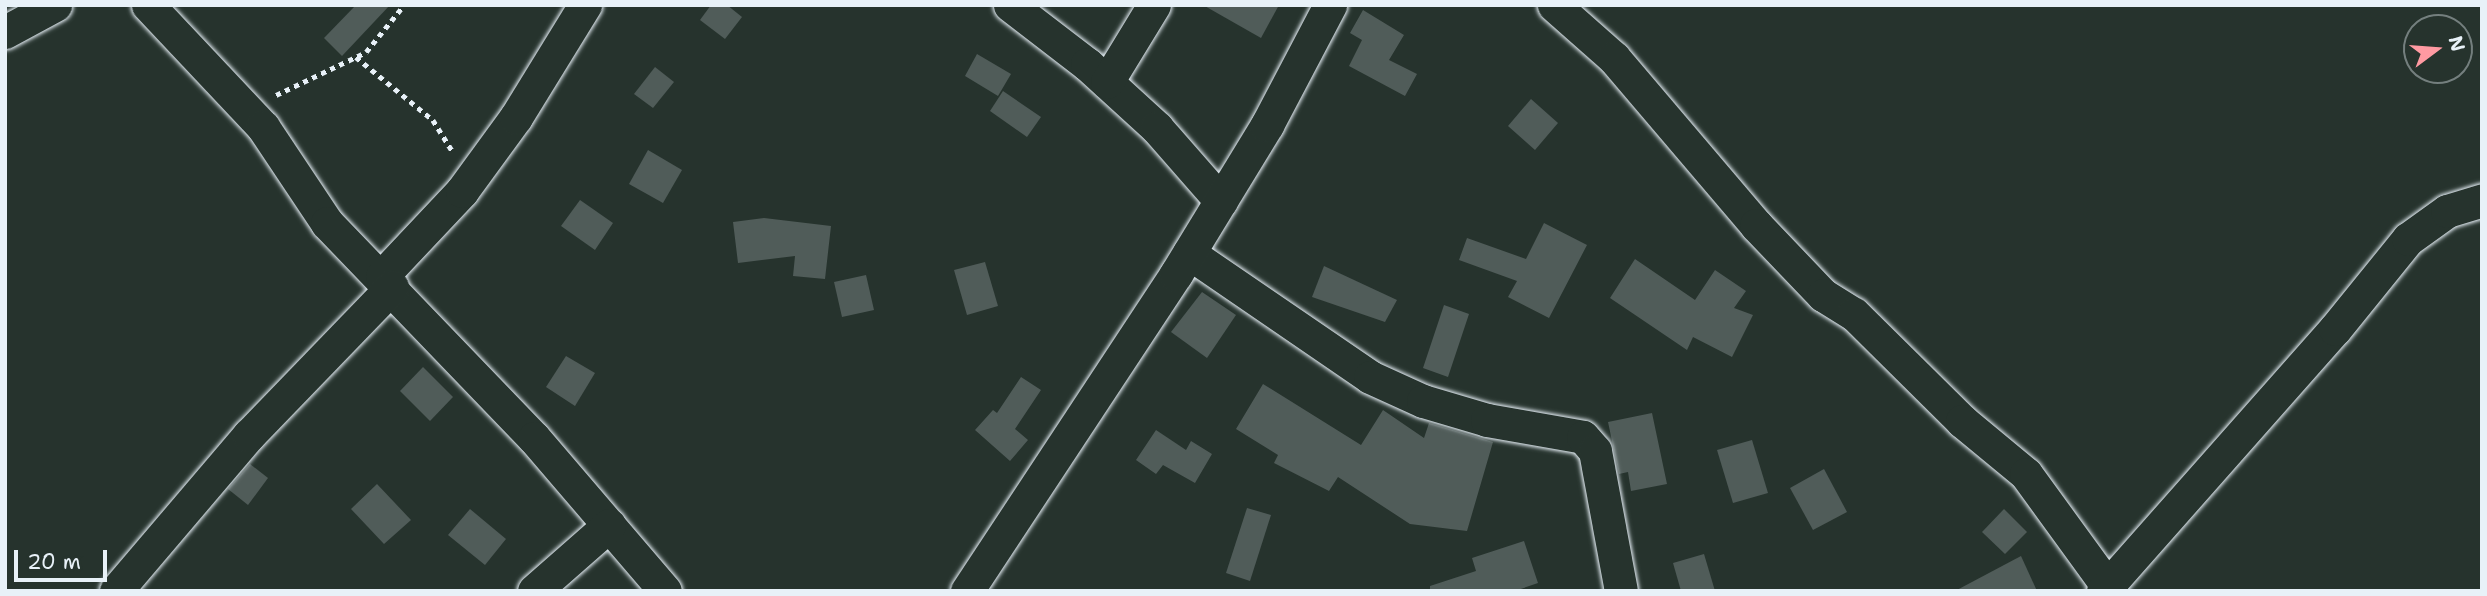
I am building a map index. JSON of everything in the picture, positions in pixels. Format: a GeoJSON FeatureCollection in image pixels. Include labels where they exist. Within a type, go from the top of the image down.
{"type":"FeatureCollection","features":[{"type":"Feature","properties":{"kind":"street"},"geometry":{"type":"LineString","coordinates":[[5,32],[55,5]]}},
{"type":"Feature","properties":{"kind":"street"},"geometry":{"type":"LineString","coordinates":[[148,5],[246,108],[327,223],[387,281],[609,525],[665,591]]}},
{"type":"Feature","properties":{"kind":"street"},"geometry":{"type":"LineString","coordinates":[[116,591],[249,435],[387,281],[462,191],[516,117],[585,5]]}},
{"type":"Feature","properties":{"kind":"street"},"geometry":{"type":"LineString","coordinates":[[1010,5],[1107,82],[1157,128],[1220,201]]}},
{"type":"Feature","properties":{"kind":"street"},"geometry":{"type":"LineString","coordinates":[[1107,82],[1154,5]]}},
{"type":"Feature","properties":{"kind":"street"},"geometry":{"type":"LineString","coordinates":[[967,591],[1189,253],[1267,125],[1330,5]]}},
{"type":"Feature","properties":{"kind":"street"},"geometry":{"type":"LineString","coordinates":[[1555,5],[1614,58],[1756,225],[1823,295],[1854,314],[1962,421],[2026,474],[2107,589],[2335,329],[2408,239],[2447,211],[2482,200]]}},
{"type":"Feature","properties":{"kind":"street"},"geometry":{"type":"LineString","coordinates":[[1189,253],[1370,377],[1423,401],[1486,420],[1583,437],[1595,451],[1621,591]]}},
{"type":"Feature","properties":{"kind":"street"},"geometry":{"type":"LineString","coordinates":[[534,591],[609,525]]}},
{"type":"Feature","properties":{"kind":"path"},"geometry":{"type":"LineString","coordinates":[[246,108],[356,57],[390,27],[404,5]]}},
{"type":"Feature","properties":{"kind":"path"},"geometry":{"type":"LineString","coordinates":[[356,57],[433,120],[448,141],[462,191]]}},
{"type":"Feature","properties":{"kind":"building"},"geometry":{"type":"Polygon","coordinates":[[[356,5],[390,5],[342,56],[324,38],[356,5]]]}},
{"type":"Feature","properties":{"kind":"building"},"geometry":{"type":"Polygon","coordinates":[[[711,5],[727,5],[742,17],[725,39],[700,20],[711,5]]]}},
{"type":"Feature","properties":{"kind":"building"},"geometry":{"type":"Polygon","coordinates":[[[1203,5],[1279,5],[1261,38],[1203,5]]]}},
{"type":"Feature","properties":{"kind":"building"},"geometry":{"type":"Polygon","coordinates":[[[1363,10],[1404,35],[1389,60],[1417,74],[1405,96],[1349,66],[1362,40],[1350,33],[1363,10]]]}},
{"type":"Feature","properties":{"kind":"building"},"geometry":{"type":"Polygon","coordinates":[[[977,54],[1011,74],[998,96],[965,76],[977,54]]]}},
{"type":"Feature","properties":{"kind":"building"},"geometry":{"type":"Polygon","coordinates":[[[655,67],[674,82],[653,108],[634,94],[655,67]]]}},
{"type":"Feature","properties":{"kind":"building"},"geometry":{"type":"Polygon","coordinates":[[[1003,91],[1041,117],[1027,137],[990,111],[1003,91]]]}},
{"type":"Feature","properties":{"kind":"building"},"geometry":{"type":"Polygon","coordinates":[[[1531,99],[1558,123],[1535,150],[1508,126],[1531,99]]]}},
{"type":"Feature","properties":{"kind":"building"},"geometry":{"type":"Polygon","coordinates":[[[648,150],[682,170],[663,203],[629,184],[648,150]]]}},
{"type":"Feature","properties":{"kind":"building"},"geometry":{"type":"Polygon","coordinates":[[[580,200],[613,223],[595,250],[561,226],[580,200]]]}},
{"type":"Feature","properties":{"kind":"building"},"geometry":{"type":"Polygon","coordinates":[[[764,218],[831,226],[825,279],[793,276],[795,256],[738,263],[733,222],[764,218]]]}},
{"type":"Feature","properties":{"kind":"building"},"geometry":{"type":"Polygon","coordinates":[[[1544,223],[1587,245],[1549,318],[1508,297],[1517,281],[1459,260],[1467,238],[1526,259],[1544,223]]]}},
{"type":"Feature","properties":{"kind":"building"},"geometry":{"type":"Polygon","coordinates":[[[1635,259],[1695,300],[1715,270],[1746,291],[1734,308],[1753,315],[1732,357],[1693,337],[1687,350],[1610,298],[1635,259]]]}},
{"type":"Feature","properties":{"kind":"building"},"geometry":{"type":"Polygon","coordinates":[[[985,262],[998,306],[967,315],[954,270],[985,262]]]}},
{"type":"Feature","properties":{"kind":"building"},"geometry":{"type":"Polygon","coordinates":[[[1324,266],[1397,300],[1385,322],[1312,297],[1324,266]]]}},
{"type":"Feature","properties":{"kind":"building"},"geometry":{"type":"Polygon","coordinates":[[[866,275],[874,310],[842,317],[834,282],[866,275]]]}},
{"type":"Feature","properties":{"kind":"building"},"geometry":{"type":"Polygon","coordinates":[[[1202,292],[1236,315],[1207,358],[1171,332],[1202,292]]]}},
{"type":"Feature","properties":{"kind":"building"},"geometry":{"type":"Polygon","coordinates":[[[1444,305],[1469,314],[1448,377],[1423,368],[1444,305]]]}},
{"type":"Feature","properties":{"kind":"building"},"geometry":{"type":"Polygon","coordinates":[[[566,356],[595,373],[575,406],[546,387],[566,356]]]}},
{"type":"Feature","properties":{"kind":"building"},"geometry":{"type":"Polygon","coordinates":[[[423,367],[453,397],[430,421],[400,391],[423,367]]]}},
{"type":"Feature","properties":{"kind":"building"},"geometry":{"type":"Polygon","coordinates":[[[1021,377],[1041,390],[1015,429],[1028,440],[1010,461],[975,430],[993,410],[997,413],[1021,377]]]}},
{"type":"Feature","properties":{"kind":"building"},"geometry":{"type":"Polygon","coordinates":[[[1263,384],[1361,445],[1383,410],[1424,438],[1429,423],[1493,442],[1467,531],[1410,524],[1338,477],[1329,491],[1274,463],[1278,455],[1236,429],[1263,384]]]}},
{"type":"Feature","properties":{"kind":"building"},"geometry":{"type":"Polygon","coordinates":[[[1652,413],[1667,484],[1631,491],[1628,472],[1619,474],[1608,422],[1652,413]]]}},
{"type":"Feature","properties":{"kind":"building"},"geometry":{"type":"Polygon","coordinates":[[[1156,430],[1186,450],[1191,441],[1212,454],[1195,483],[1163,465],[1156,474],[1136,460],[1156,430]]]}},
{"type":"Feature","properties":{"kind":"building"},"geometry":{"type":"Polygon","coordinates":[[[1752,440],[1768,493],[1733,503],[1717,450],[1752,440]]]}},
{"type":"Feature","properties":{"kind":"building"},"geometry":{"type":"Polygon","coordinates":[[[250,464],[268,478],[248,505],[228,489],[250,464]]]}},
{"type":"Feature","properties":{"kind":"building"},"geometry":{"type":"Polygon","coordinates":[[[1824,469],[1847,512],[1813,530],[1790,488],[1824,469]]]}},
{"type":"Feature","properties":{"kind":"building"},"geometry":{"type":"Polygon","coordinates":[[[377,484],[411,520],[384,544],[351,509],[377,484]]]}},
{"type":"Feature","properties":{"kind":"building"},"geometry":{"type":"Polygon","coordinates":[[[1247,508],[1271,515],[1250,581],[1226,573],[1247,508]]]}},
{"type":"Feature","properties":{"kind":"building"},"geometry":{"type":"Polygon","coordinates":[[[470,509],[506,539],[485,565],[448,535],[470,509]]]}},
{"type":"Feature","properties":{"kind":"building"},"geometry":{"type":"Polygon","coordinates":[[[2004,509],[2027,532],[2005,554],[1982,532],[2004,509]]]}},
{"type":"Feature","properties":{"kind":"building"},"geometry":{"type":"Polygon","coordinates":[[[1524,541],[1538,583],[1515,591],[1430,591],[1430,586],[1476,571],[1472,558],[1524,541]]]}},
{"type":"Feature","properties":{"kind":"building"},"geometry":{"type":"Polygon","coordinates":[[[1704,554],[1715,591],[1681,591],[1673,563],[1704,554]]]}},
{"type":"Feature","properties":{"kind":"building"},"geometry":{"type":"Polygon","coordinates":[[[2021,556],[2037,591],[1955,591],[2021,556]]]}}]}
